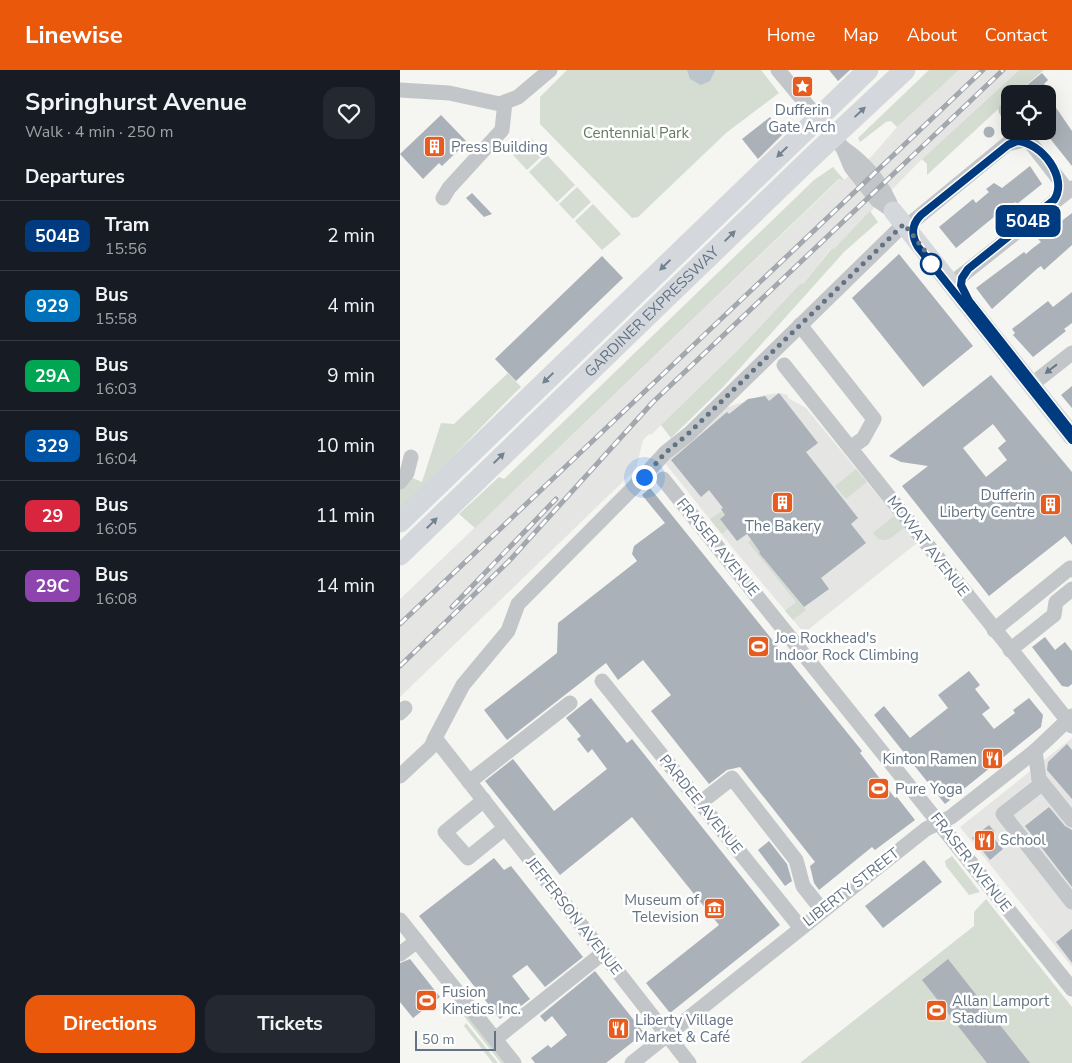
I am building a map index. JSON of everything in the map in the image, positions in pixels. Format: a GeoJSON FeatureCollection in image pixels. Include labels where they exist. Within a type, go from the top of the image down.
{"type":"FeatureCollection","features":[{"type":"Feature","properties":{"kind":"highway","name":"GARDINER EXPRESSWAY"},"geometry":{"type":"LineString","coordinates":[[400,522],[868,70]]}},
{"type":"Feature","properties":{"kind":"highway","name":"GARDINER EXPRESSWAY"},"geometry":{"type":"LineString","coordinates":[[400,555],[905,70]]}},
{"type":"Feature","properties":{"kind":"main road"},"geometry":{"type":"LineString","coordinates":[[901,221],[1072,436]]}},
{"type":"Feature","properties":{"kind":"street"},"geometry":{"type":"LineString","coordinates":[[400,90],[449,93],[495,104],[505,102],[527,91],[550,70]]}},
{"type":"Feature","properties":{"kind":"street"},"geometry":{"type":"LineString","coordinates":[[778,70],[843,148],[851,167],[880,203],[901,221]]}},
{"type":"Feature","properties":{"kind":"street"},"geometry":{"type":"LineString","coordinates":[[443,198],[449,188],[502,130],[505,102]]}},
{"type":"Feature","properties":{"kind":"street"},"geometry":{"type":"LineString","coordinates":[[400,776],[431,747],[463,685],[508,631],[518,604],[665,453],[688,434],[800,325],[901,221],[1015,140]]}},
{"type":"Feature","properties":{"kind":"street"},"geometry":{"type":"LineString","coordinates":[[951,284],[1070,189],[1029,140]]}},
{"type":"Feature","properties":{"kind":"street"},"geometry":{"type":"LineString","coordinates":[[800,325],[874,419],[863,439],[850,448]]}},
{"type":"Feature","properties":{"kind":"street"},"geometry":{"type":"LineString","coordinates":[[1031,385],[1072,353]]}},
{"type":"Feature","properties":{"kind":"street","name":"MOWAT AVENUE"},"geometry":{"type":"LineString","coordinates":[[784,365],[1010,650],[1070,721]]}},
{"type":"Feature","properties":{"kind":"street"},"geometry":{"type":"LineString","coordinates":[[400,482],[407,473],[411,457]]}},
{"type":"Feature","properties":{"kind":"street","name":"FRASER AVENUE"},"geometry":{"type":"LineString","coordinates":[[663,479],[1072,989]]}},
{"type":"Feature","properties":{"kind":"street"},"geometry":{"type":"LineString","coordinates":[[994,630],[1070,568],[1072,570]]}},
{"type":"Feature","properties":{"kind":"street"},"geometry":{"type":"LineString","coordinates":[[1010,650],[1054,616],[1056,602],[1072,589]]}},
{"type":"Feature","properties":{"kind":"street","name":"PARDEE AVENUE"},"geometry":{"type":"LineString","coordinates":[[602,682],[800,927]]}},
{"type":"Feature","properties":{"kind":"street"},"geometry":{"type":"LineString","coordinates":[[465,776],[570,703]]}},
{"type":"Feature","properties":{"kind":"street","name":"LIBERTY STREET"},"geometry":{"type":"LineString","coordinates":[[632,1063],[800,927],[926,829],[951,817],[1070,721]]}},
{"type":"Feature","properties":{"kind":"street","name":"JEFFERSON AVENUE"},"geometry":{"type":"LineString","coordinates":[[434,738],[689,1063]]}},
{"type":"Feature","properties":{"kind":"street"},"geometry":{"type":"LineString","coordinates":[[1035,751],[1040,785],[1003,814],[1072,902]]}},
{"type":"Feature","properties":{"kind":"street"},"geometry":{"type":"LineString","coordinates":[[700,803],[732,778],[796,860],[803,886],[822,910]]}},
{"type":"Feature","properties":{"kind":"street"},"geometry":{"type":"LineString","coordinates":[[1039,778],[1072,820]]}},
{"type":"Feature","properties":{"kind":"street"},"geometry":{"type":"LineString","coordinates":[[484,800],[445,832],[468,858],[505,828]]}},
{"type":"Feature","properties":{"kind":"street"},"geometry":{"type":"LineString","coordinates":[[400,920],[514,1063]]}},
{"type":"Feature","properties":{"kind":"street"},"geometry":{"type":"LineString","coordinates":[[400,954],[417,941]]}},
{"type":"Feature","properties":{"kind":"street"},"geometry":{"type":"LineString","coordinates":[[494,1039],[603,954]]}},
{"type":"Feature","properties":{"kind":"shaded area"},"geometry":{"type":"Polygon","coordinates":[[[687,70],[715,71],[710,81],[701,85],[690,79],[687,70]]]}},
{"type":"Feature","properties":{"kind":"shaded area"},"geometry":{"type":"Polygon","coordinates":[[[959,70],[1019,70],[922,159],[834,249],[831,248],[803,284],[801,283],[739,349],[651,435],[649,434],[643,440],[636,469],[400,697],[400,599],[840,179],[844,180],[872,156],[897,127],[959,70]]]}},
{"type":"Feature","properties":{"kind":"shaded area","name":"The Bakery"},"geometry":{"type":"Polygon","coordinates":[[[779,393],[788,395],[788,398],[806,408],[917,543],[804,633],[665,463],[719,410],[765,395],[779,393]]]}},
{"type":"Feature","properties":{"kind":"shaded area"},"geometry":{"type":"Polygon","coordinates":[[[1072,738],[1072,967],[960,827],[1072,738]]]}},
{"type":"Feature","properties":{"kind":"green space","name":"Centennial Park"},"geometry":{"type":"Polygon","coordinates":[[[567,70],[761,70],[779,93],[726,133],[638,217],[632,218],[540,124],[540,97],[567,70]]]}},
{"type":"Feature","properties":{"kind":"green space"},"geometry":{"type":"Polygon","coordinates":[[[929,70],[959,70],[897,127],[891,121],[886,122],[860,142],[858,138],[929,70]]]}},
{"type":"Feature","properties":{"kind":"green space"},"geometry":{"type":"Polygon","coordinates":[[[1019,70],[1044,70],[1026,85],[1003,85],[1019,70]]]}},
{"type":"Feature","properties":{"kind":"green space"},"geometry":{"type":"Polygon","coordinates":[[[1001,87],[1001,106],[927,175],[927,164],[922,159],[1001,87]]]}},
{"type":"Feature","properties":{"kind":"green space"},"geometry":{"type":"Polygon","coordinates":[[[531,138],[545,153],[527,170],[513,155],[531,138]]]}},
{"type":"Feature","properties":{"kind":"green space"},"geometry":{"type":"Polygon","coordinates":[[[547,155],[575,185],[557,202],[529,172],[547,155]]]}},
{"type":"Feature","properties":{"kind":"green space"},"geometry":{"type":"Polygon","coordinates":[[[833,167],[844,180],[839,179],[475,528],[459,514],[499,477],[504,479],[814,180],[833,167]]]}},
{"type":"Feature","properties":{"kind":"green space"},"geometry":{"type":"Polygon","coordinates":[[[577,187],[591,202],[573,219],[559,204],[577,187]]]}},
{"type":"Feature","properties":{"kind":"green space"},"geometry":{"type":"Polygon","coordinates":[[[593,204],[621,234],[602,250],[575,221],[593,204]]]}},
{"type":"Feature","properties":{"kind":"green space"},"geometry":{"type":"Polygon","coordinates":[[[870,211],[878,222],[844,252],[723,387],[671,438],[661,425],[739,349],[801,283],[803,284],[832,248],[834,249],[870,211]]]}},
{"type":"Feature","properties":{"kind":"green space"},"geometry":{"type":"Polygon","coordinates":[[[508,373],[521,387],[400,509],[400,490],[410,477],[422,482],[441,423],[454,424],[508,373]]]}},
{"type":"Feature","properties":{"kind":"green space"},"geometry":{"type":"Polygon","coordinates":[[[856,469],[867,482],[846,499],[835,486],[856,469]]]}},
{"type":"Feature","properties":{"kind":"green space"},"geometry":{"type":"Polygon","coordinates":[[[722,511],[725,515],[720,519],[728,529],[722,534],[710,519],[722,511]]]}},
{"type":"Feature","properties":{"kind":"green space"},"geometry":{"type":"Polygon","coordinates":[[[894,516],[904,528],[892,537],[881,540],[873,533],[894,516]]]}},
{"type":"Feature","properties":{"kind":"green space"},"geometry":{"type":"Polygon","coordinates":[[[751,540],[759,553],[806,610],[793,620],[785,611],[796,602],[748,542],[751,540]]]}},
{"type":"Feature","properties":{"kind":"green space"},"geometry":{"type":"Polygon","coordinates":[[[952,856],[980,892],[969,895],[946,866],[945,861],[952,856]]]}},
{"type":"Feature","properties":{"kind":"green space"},"geometry":{"type":"Polygon","coordinates":[[[986,899],[1072,1007],[1072,1063],[800,1063],[974,926],[974,912],[986,899]]]}},
{"type":"Feature","properties":{"kind":"green space"},"geometry":{"type":"Polygon","coordinates":[[[463,1010],[505,1063],[501,1063],[460,1011],[463,1010]]]}},
{"type":"Feature","properties":{"kind":"green space"},"geometry":{"type":"Polygon","coordinates":[[[466,1023],[498,1063],[493,1063],[464,1026],[466,1023]]]}},
{"type":"Feature","properties":{"kind":"building"},"geometry":{"type":"Polygon","coordinates":[[[829,70],[850,70],[838,81],[829,70]]]}},
{"type":"Feature","properties":{"kind":"building"},"geometry":{"type":"Polygon","coordinates":[[[1042,73],[1048,80],[1045,85],[1027,85],[1042,73]]]}},
{"type":"Feature","properties":{"kind":"building"},"geometry":{"type":"Polygon","coordinates":[[[1056,108],[1072,131],[1072,166],[1051,140],[1056,140],[1056,108]]]}},
{"type":"Feature","properties":{"kind":"building","name":"Press Building"},"geometry":{"type":"Polygon","coordinates":[[[441,115],[467,142],[442,166],[439,163],[423,179],[400,154],[441,115]]]}},
{"type":"Feature","properties":{"kind":"building"},"geometry":{"type":"Polygon","coordinates":[[[770,117],[783,134],[758,159],[742,139],[770,117]]]}},
{"type":"Feature","properties":{"kind":"building"},"geometry":{"type":"Polygon","coordinates":[[[989,126],[995,132],[989,138],[983,132],[989,126]]]}},
{"type":"Feature","properties":{"kind":"building"},"geometry":{"type":"Polygon","coordinates":[[[1030,166],[1042,184],[1017,204],[1015,202],[1000,212],[956,248],[939,227],[973,199],[976,203],[989,192],[986,189],[994,183],[1002,188],[1030,166]]]}},
{"type":"Feature","properties":{"kind":"building"},"geometry":{"type":"Polygon","coordinates":[[[472,193],[492,214],[484,217],[466,198],[472,193]]]}},
{"type":"Feature","properties":{"kind":"building"},"geometry":{"type":"Polygon","coordinates":[[[1072,213],[1072,245],[1044,270],[1041,266],[1038,268],[992,309],[976,288],[1024,252],[1026,254],[1041,242],[1038,239],[1072,213]]]}},
{"type":"Feature","properties":{"kind":"building"},"geometry":{"type":"Polygon","coordinates":[[[899,254],[973,346],[923,387],[852,298],[899,254]]]}},
{"type":"Feature","properties":{"kind":"building"},"geometry":{"type":"Polygon","coordinates":[[[602,256],[623,278],[516,381],[495,359],[602,256]]]}},
{"type":"Feature","properties":{"kind":"building"},"geometry":{"type":"Polygon","coordinates":[[[1072,292],[1072,323],[1064,329],[1066,331],[1033,357],[1013,335],[1015,333],[1012,329],[1048,301],[1053,307],[1072,292]]]}},
{"type":"Feature","properties":{"kind":"building"},"geometry":{"type":"Polygon","coordinates":[[[991,375],[1072,472],[1072,545],[1065,536],[989,596],[902,486],[928,466],[901,462],[889,456],[991,375]],[[993,424],[963,448],[986,477],[1007,460],[998,448],[1006,441],[993,424]]]}},
{"type":"Feature","properties":{"kind":"building"},"geometry":{"type":"Polygon","coordinates":[[[1072,386],[1072,408],[1061,395],[1072,386]]]}},
{"type":"Feature","properties":{"kind":"building","name":"The Bakery"},"geometry":{"type":"Polygon","coordinates":[[[779,393],[818,443],[806,452],[858,518],[851,524],[866,543],[821,578],[829,589],[804,607],[759,553],[747,534],[737,541],[720,519],[725,515],[721,509],[723,508],[709,490],[701,497],[671,460],[727,412],[729,414],[748,399],[765,396],[769,401],[779,393]]]}},
{"type":"Feature","properties":{"kind":"building"},"geometry":{"type":"Polygon","coordinates":[[[650,488],[862,751],[860,753],[895,798],[897,797],[915,820],[875,850],[872,847],[819,890],[814,883],[810,866],[815,862],[740,767],[727,770],[709,784],[651,711],[671,695],[643,660],[618,680],[606,663],[507,740],[484,710],[557,653],[558,623],[637,561],[632,554],[634,546],[665,523],[642,495],[650,488]]]}},
{"type":"Feature","properties":{"kind":"building"},"geometry":{"type":"Polygon","coordinates":[[[1045,637],[1055,650],[1065,642],[1072,651],[1072,684],[1068,687],[1062,686],[1032,647],[1045,637]]]}},
{"type":"Feature","properties":{"kind":"building"},"geometry":{"type":"Polygon","coordinates":[[[969,671],[980,685],[975,689],[990,708],[982,714],[994,729],[1015,713],[1013,710],[1029,698],[1043,715],[1041,727],[945,804],[874,715],[884,706],[910,738],[948,708],[938,695],[969,671]]]}},
{"type":"Feature","properties":{"kind":"building"},"geometry":{"type":"Polygon","coordinates":[[[591,698],[627,743],[632,739],[780,925],[670,1013],[646,983],[719,925],[632,817],[560,875],[485,781],[513,759],[554,811],[607,769],[592,749],[588,753],[577,739],[581,736],[566,718],[591,698]]]}},
{"type":"Feature","properties":{"kind":"building"},"geometry":{"type":"Polygon","coordinates":[[[1067,744],[1072,750],[1072,799],[1047,770],[1048,762],[1067,744]]]}},
{"type":"Feature","properties":{"kind":"building"},"geometry":{"type":"Polygon","coordinates":[[[1049,807],[1065,826],[1072,830],[1072,887],[1025,826],[1049,807]]]}},
{"type":"Feature","properties":{"kind":"building"},"geometry":{"type":"Polygon","coordinates":[[[989,825],[995,832],[991,835],[1003,849],[990,860],[972,838],[989,825]]]}},
{"type":"Feature","properties":{"kind":"building"},"geometry":{"type":"Polygon","coordinates":[[[769,841],[787,864],[792,881],[785,886],[758,850],[769,841]]]}},
{"type":"Feature","properties":{"kind":"building"},"geometry":{"type":"Polygon","coordinates":[[[494,858],[504,870],[511,866],[583,957],[545,987],[527,965],[512,976],[530,999],[521,1006],[519,1003],[500,1019],[419,916],[494,858]]]}},
{"type":"Feature","properties":{"kind":"building"},"geometry":{"type":"Polygon","coordinates":[[[924,860],[942,882],[883,928],[865,906],[924,860]]]}},
{"type":"Feature","properties":{"kind":"building"},"geometry":{"type":"Polygon","coordinates":[[[1072,929],[1072,963],[1056,942],[1072,929]]]}},
{"type":"Feature","properties":{"kind":"building"},"geometry":{"type":"Polygon","coordinates":[[[410,959],[440,997],[413,1018],[400,1002],[400,963],[410,959]]]}},
{"type":"Feature","properties":{"kind":"building"},"geometry":{"type":"Polygon","coordinates":[[[948,959],[1030,1063],[987,1063],[922,980],[948,959]]]}},
{"type":"Feature","properties":{"kind":"building"},"geometry":{"type":"Polygon","coordinates":[[[595,971],[644,1033],[606,1063],[535,1063],[531,1058],[548,1045],[551,1048],[567,1035],[552,1016],[545,1022],[540,1016],[595,971]]]}},
{"type":"Feature","properties":{"kind":"tram line"},"geometry":{"type":"LineString","coordinates":[[1072,432],[969,301],[961,285],[962,277],[968,269],[1054,200],[1058,191],[1055,172],[1043,154],[1026,143],[1017,141],[1008,145],[921,215],[915,223],[913,234],[918,247],[1072,440]]}},
{"type":"Feature","properties":{"kind":"tram line","name":"504B"},"geometry":{"type":"LineString","coordinates":[[1072,432],[974,309],[961,285],[964,273],[968,269],[1054,200],[1058,194],[1060,188],[1058,177],[1038,149],[1029,143],[1017,141],[1008,145],[921,215],[914,223],[912,233],[918,247],[1072,440]]}},
{"type":"Feature","properties":{"kind":"railway"},"geometry":{"type":"LineString","coordinates":[[400,624],[983,70]]}},
{"type":"Feature","properties":{"kind":"railway"},"geometry":{"type":"LineString","coordinates":[[400,666],[509,561],[653,402],[1003,70]]}},
{"type":"Feature","properties":{"kind":"railway"},"geometry":{"type":"LineString","coordinates":[[452,607],[556,499]]}},
{"type":"Feature","properties":{"kind":"place","name":"Dufferin Gate Arch"},"geometry":{"type":"Point","coordinates":[802,87]}},
{"type":"Feature","properties":{"kind":"place","name":"Press Building"},"geometry":{"type":"Point","coordinates":[435,147]}},
{"type":"Feature","properties":{"kind":"place","name":"The Bakery"},"geometry":{"type":"Point","coordinates":[783,503]}},
{"type":"Feature","properties":{"kind":"place","name":"Dufferin Liberty Centre"},"geometry":{"type":"Point","coordinates":[1051,504]}},
{"type":"Feature","properties":{"kind":"place","name":"Joe Rockhead's Indoor Rock Climbing"},"geometry":{"type":"Point","coordinates":[759,647]}},
{"type":"Feature","properties":{"kind":"place","name":"Kinton Ramen"},"geometry":{"type":"Point","coordinates":[993,759]}},
{"type":"Feature","properties":{"kind":"place","name":"Pure Yoga"},"geometry":{"type":"Point","coordinates":[879,789]}},
{"type":"Feature","properties":{"kind":"place","name":"School"},"geometry":{"type":"Point","coordinates":[984,840]}},
{"type":"Feature","properties":{"kind":"place","name":"Museum of Television"},"geometry":{"type":"Point","coordinates":[715,909]}},
{"type":"Feature","properties":{"kind":"place","name":"Fusion Kinetics Inc."},"geometry":{"type":"Point","coordinates":[426,1001]}},
{"type":"Feature","properties":{"kind":"place","name":"Allan Lamport Stadium"},"geometry":{"type":"Point","coordinates":[936,1010]}},
{"type":"Feature","properties":{"kind":"place","name":"Liberty Village Market & Café"},"geometry":{"type":"Point","coordinates":[619,1029]}},
{"type":"Feature","properties":{"kind":"route"},"geometry":{"type":"LineString","coordinates":[[644,477],[665,453],[688,434],[904,224],[932,260],[931,264]]}}]}
